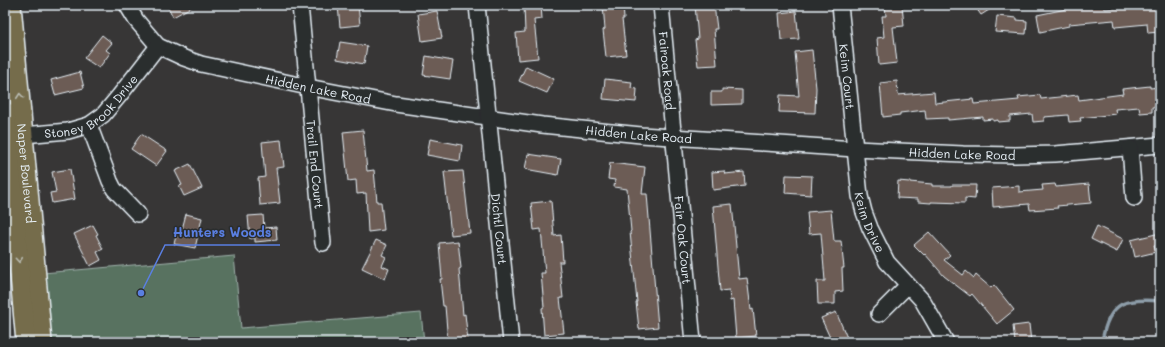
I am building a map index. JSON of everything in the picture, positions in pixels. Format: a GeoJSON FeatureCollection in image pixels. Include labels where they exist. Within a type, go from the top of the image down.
{"type":"FeatureCollection","features":[{"type":"Feature","properties":{"kind":"main road","name":"Naper Boulevard"},"geometry":{"type":"LineString","coordinates":[[11,5],[15,136],[26,342]]}},
{"type":"Feature","properties":{"kind":"main road","name":"Naper Boulevard"},"geometry":{"type":"LineString","coordinates":[[5,112],[15,136],[42,342]]}},
{"type":"Feature","properties":{"kind":"street"},"geometry":{"type":"LineString","coordinates":[[127,5],[136,20],[158,46]]}},
{"type":"Feature","properties":{"kind":"street","name":"Trail End Court"},"geometry":{"type":"LineString","coordinates":[[300,5],[323,242]]}},
{"type":"Feature","properties":{"kind":"street","name":"Dichtl Court"},"geometry":{"type":"LineString","coordinates":[[477,5],[511,342]]}},
{"type":"Feature","properties":{"kind":"street","name":"Fairoak Road"},"geometry":{"type":"LineString","coordinates":[[661,5],[674,137]]}},
{"type":"Feature","properties":{"kind":"street","name":"Keim Court"},"geometry":{"type":"LineString","coordinates":[[840,5],[855,149]]}},
{"type":"Feature","properties":{"kind":"street","name":"Stoney Brook Drive"},"geometry":{"type":"LineString","coordinates":[[15,136],[68,131],[89,125],[103,115],[158,46]]}},
{"type":"Feature","properties":{"kind":"street","name":"Hidden Lake Road"},"geometry":{"type":"LineString","coordinates":[[158,46],[201,64],[308,87],[396,104],[542,125],[674,137],[855,149],[963,154],[1055,154],[1160,145]]}},
{"type":"Feature","properties":{"kind":"street"},"geometry":{"type":"LineString","coordinates":[[89,125],[114,189],[138,214]]}},
{"type":"Feature","properties":{"kind":"street","name":"Fair Oak Court"},"geometry":{"type":"LineString","coordinates":[[674,137],[693,342]]}},
{"type":"Feature","properties":{"kind":"street"},"geometry":{"type":"LineString","coordinates":[[1130,148],[1134,198]]}},
{"type":"Feature","properties":{"kind":"street","name":"Keim Drive"},"geometry":{"type":"LineString","coordinates":[[855,149],[860,196],[868,223],[887,262],[924,304],[946,342]]}},
{"type":"Feature","properties":{"kind":"street"},"geometry":{"type":"LineString","coordinates":[[879,314],[908,285]]}},
{"type":"Feature","properties":{"kind":"green space"},"geometry":{"type":"Polygon","coordinates":[[[234,256],[241,328],[421,313],[424,342],[49,342],[43,273],[234,256]]]}},
{"type":"Feature","properties":{"kind":"building"},"geometry":{"type":"Polygon","coordinates":[[[167,5],[195,5],[173,17],[167,5]]]}},
{"type":"Feature","properties":{"kind":"building"},"geometry":{"type":"Polygon","coordinates":[[[338,5],[358,5],[360,25],[340,27],[338,5]]]}},
{"type":"Feature","properties":{"kind":"building"},"geometry":{"type":"Polygon","coordinates":[[[524,5],[541,5],[542,19],[534,20],[538,58],[518,60],[516,33],[525,32],[524,5]]]}},
{"type":"Feature","properties":{"kind":"building"},"geometry":{"type":"Polygon","coordinates":[[[603,5],[623,5],[624,19],[622,19],[626,55],[606,57],[603,30],[605,29],[603,5]]]}},
{"type":"Feature","properties":{"kind":"building"},"geometry":{"type":"Polygon","coordinates":[[[695,5],[714,5],[717,29],[714,29],[717,65],[698,66],[695,40],[698,39],[695,5]]]}},
{"type":"Feature","properties":{"kind":"building"},"geometry":{"type":"Polygon","coordinates":[[[885,5],[902,5],[904,26],[893,27],[897,63],[879,65],[877,38],[884,37],[882,16],[886,16],[885,5]]]}},
{"type":"Feature","properties":{"kind":"building"},"geometry":{"type":"Polygon","coordinates":[[[974,5],[997,5],[981,15],[974,5]]]}},
{"type":"Feature","properties":{"kind":"building"},"geometry":{"type":"Polygon","coordinates":[[[1076,5],[1104,5],[1104,9],[1160,5],[1160,32],[1148,33],[1147,24],[1115,27],[1114,20],[1069,24],[1069,26],[1040,32],[1037,15],[1076,7],[1076,5]]]}},
{"type":"Feature","properties":{"kind":"building"},"geometry":{"type":"Polygon","coordinates":[[[437,11],[442,38],[422,41],[418,14],[437,11]]]}},
{"type":"Feature","properties":{"kind":"building"},"geometry":{"type":"Polygon","coordinates":[[[796,11],[799,39],[781,40],[779,13],[796,11]]]}},
{"type":"Feature","properties":{"kind":"building"},"geometry":{"type":"Polygon","coordinates":[[[997,16],[1017,18],[1017,20],[1027,21],[1026,34],[995,32],[997,16]]]}},
{"type":"Feature","properties":{"kind":"building"},"geometry":{"type":"Polygon","coordinates":[[[102,35],[112,43],[106,50],[110,53],[99,68],[84,58],[102,35]]]}},
{"type":"Feature","properties":{"kind":"building"},"geometry":{"type":"Polygon","coordinates":[[[340,42],[367,46],[364,64],[337,59],[340,42]]]}},
{"type":"Feature","properties":{"kind":"building"},"geometry":{"type":"Polygon","coordinates":[[[812,50],[816,88],[815,113],[779,112],[780,95],[799,96],[795,52],[812,50]]]}},
{"type":"Feature","properties":{"kind":"building"},"geometry":{"type":"Polygon","coordinates":[[[426,56],[453,61],[450,79],[423,75],[426,56]]]}},
{"type":"Feature","properties":{"kind":"building"},"geometry":{"type":"Polygon","coordinates":[[[526,66],[554,79],[547,93],[519,81],[526,66]]]}},
{"type":"Feature","properties":{"kind":"building"},"geometry":{"type":"Polygon","coordinates":[[[80,72],[84,88],[55,95],[51,80],[80,72]]]}},
{"type":"Feature","properties":{"kind":"building"},"geometry":{"type":"Polygon","coordinates":[[[605,79],[632,82],[631,88],[637,89],[636,102],[603,99],[605,79]]]}},
{"type":"Feature","properties":{"kind":"building"},"geometry":{"type":"Polygon","coordinates":[[[897,81],[898,95],[934,92],[935,103],[973,99],[974,104],[1019,100],[1018,97],[1040,95],[1041,99],[1078,95],[1079,100],[1123,94],[1122,89],[1150,86],[1150,88],[1160,87],[1160,106],[1152,107],[1152,112],[1140,113],[1139,107],[1115,109],[1116,114],[1080,118],[1081,121],[1069,122],[1068,115],[1044,117],[1044,121],[1033,122],[1032,114],[1010,116],[1010,121],[998,122],[998,120],[993,121],[993,119],[983,120],[983,117],[948,120],[948,118],[926,119],[925,110],[883,117],[880,83],[897,81]]]}},
{"type":"Feature","properties":{"kind":"building"},"geometry":{"type":"Polygon","coordinates":[[[722,89],[742,90],[742,104],[711,105],[711,92],[722,92],[722,89]]]}},
{"type":"Feature","properties":{"kind":"building"},"geometry":{"type":"Polygon","coordinates":[[[363,130],[367,171],[374,170],[377,202],[381,202],[384,230],[368,232],[366,193],[357,194],[356,180],[348,181],[343,132],[363,130]]]}},
{"type":"Feature","properties":{"kind":"building"},"geometry":{"type":"Polygon","coordinates":[[[141,134],[167,151],[156,166],[131,149],[141,134]]]}},
{"type":"Feature","properties":{"kind":"building"},"geometry":{"type":"Polygon","coordinates":[[[430,139],[462,145],[460,161],[427,155],[430,139]]]}},
{"type":"Feature","properties":{"kind":"building"},"geometry":{"type":"Polygon","coordinates":[[[281,140],[284,167],[276,168],[280,203],[260,205],[258,178],[265,177],[262,142],[281,140]]]}},
{"type":"Feature","properties":{"kind":"building"},"geometry":{"type":"Polygon","coordinates":[[[528,154],[561,159],[558,175],[525,169],[528,154]]]}},
{"type":"Feature","properties":{"kind":"building"},"geometry":{"type":"Polygon","coordinates":[[[610,163],[645,167],[642,194],[647,194],[658,327],[639,329],[627,189],[614,187],[615,180],[608,179],[610,163]]]}},
{"type":"Feature","properties":{"kind":"building"},"geometry":{"type":"Polygon","coordinates":[[[190,164],[202,188],[184,196],[179,186],[182,185],[175,171],[190,164]]]}},
{"type":"Feature","properties":{"kind":"building"},"geometry":{"type":"Polygon","coordinates":[[[70,169],[75,199],[52,203],[50,193],[56,192],[52,172],[70,169]]]}},
{"type":"Feature","properties":{"kind":"building"},"geometry":{"type":"Polygon","coordinates":[[[463,171],[470,233],[451,235],[444,172],[463,171]]]}},
{"type":"Feature","properties":{"kind":"building"},"geometry":{"type":"Polygon","coordinates":[[[724,171],[725,174],[744,172],[745,186],[713,190],[712,172],[724,171]]]}},
{"type":"Feature","properties":{"kind":"building"},"geometry":{"type":"Polygon","coordinates":[[[786,175],[812,176],[811,195],[785,193],[786,175]]]}},
{"type":"Feature","properties":{"kind":"building"},"geometry":{"type":"Polygon","coordinates":[[[898,181],[932,184],[932,186],[976,185],[975,199],[965,198],[965,203],[931,203],[918,202],[918,199],[897,198],[898,181]]]}},
{"type":"Feature","properties":{"kind":"building"},"geometry":{"type":"Polygon","coordinates":[[[1055,184],[1056,187],[1089,184],[1091,203],[1057,206],[1058,208],[1030,210],[1029,204],[993,207],[992,188],[1019,186],[1019,192],[1043,190],[1042,185],[1055,184]]]}},
{"type":"Feature","properties":{"kind":"building"},"geometry":{"type":"Polygon","coordinates":[[[551,201],[554,236],[561,235],[563,262],[559,262],[563,298],[560,298],[564,333],[544,335],[542,308],[544,307],[541,273],[545,273],[541,229],[534,230],[531,203],[551,201]]]}},
{"type":"Feature","properties":{"kind":"building"},"geometry":{"type":"Polygon","coordinates":[[[732,204],[739,279],[747,278],[756,336],[736,338],[733,300],[730,301],[729,290],[720,291],[713,206],[732,204]]]}},
{"type":"Feature","properties":{"kind":"building"},"geometry":{"type":"Polygon","coordinates":[[[831,210],[834,241],[841,241],[844,268],[842,268],[843,291],[835,292],[835,304],[818,304],[817,281],[825,281],[821,233],[809,234],[807,212],[831,210]]]}},
{"type":"Feature","properties":{"kind":"building"},"geometry":{"type":"Polygon","coordinates":[[[186,214],[202,218],[195,248],[174,244],[177,232],[181,233],[186,214]]]}},
{"type":"Feature","properties":{"kind":"building"},"geometry":{"type":"Polygon","coordinates":[[[263,215],[264,228],[276,227],[277,240],[255,242],[255,238],[250,239],[248,216],[263,215]]]}},
{"type":"Feature","properties":{"kind":"building"},"geometry":{"type":"Polygon","coordinates":[[[93,225],[103,249],[97,252],[101,260],[90,266],[74,234],[93,225]]]}},
{"type":"Feature","properties":{"kind":"building"},"geometry":{"type":"Polygon","coordinates":[[[1097,226],[1123,239],[1117,252],[1091,239],[1097,226]]]}},
{"type":"Feature","properties":{"kind":"building"},"geometry":{"type":"Polygon","coordinates":[[[929,232],[950,255],[944,260],[963,275],[966,271],[974,278],[976,275],[991,288],[994,285],[1014,310],[997,324],[972,294],[970,296],[944,276],[925,254],[924,255],[914,245],[929,232]]]}},
{"type":"Feature","properties":{"kind":"building"},"geometry":{"type":"Polygon","coordinates":[[[1160,233],[1160,245],[1154,246],[1156,252],[1135,257],[1131,240],[1160,233]]]}},
{"type":"Feature","properties":{"kind":"building"},"geometry":{"type":"Polygon","coordinates":[[[376,240],[387,245],[382,255],[386,257],[382,266],[389,269],[385,279],[362,268],[376,240]]]}},
{"type":"Feature","properties":{"kind":"building"},"geometry":{"type":"Polygon","coordinates":[[[458,241],[463,315],[465,314],[468,341],[448,342],[445,306],[443,306],[440,279],[442,279],[439,243],[458,241]]]}},
{"type":"Feature","properties":{"kind":"building"},"geometry":{"type":"Polygon","coordinates":[[[836,312],[848,340],[843,342],[832,342],[821,318],[836,312]]]}},
{"type":"Feature","properties":{"kind":"building"},"geometry":{"type":"Polygon","coordinates":[[[1029,324],[1031,342],[1015,342],[1013,326],[1029,324]]]}},
{"type":"Feature","properties":{"kind":"waterway"},"geometry":{"type":"LineString","coordinates":[[1102,342],[1110,316],[1117,307],[1126,302],[1146,300],[1160,301]]}},
{"type":"Feature","properties":{"kind":"place","name":"Hunters Woods"},"geometry":{"type":"Point","coordinates":[141,293]}}]}
